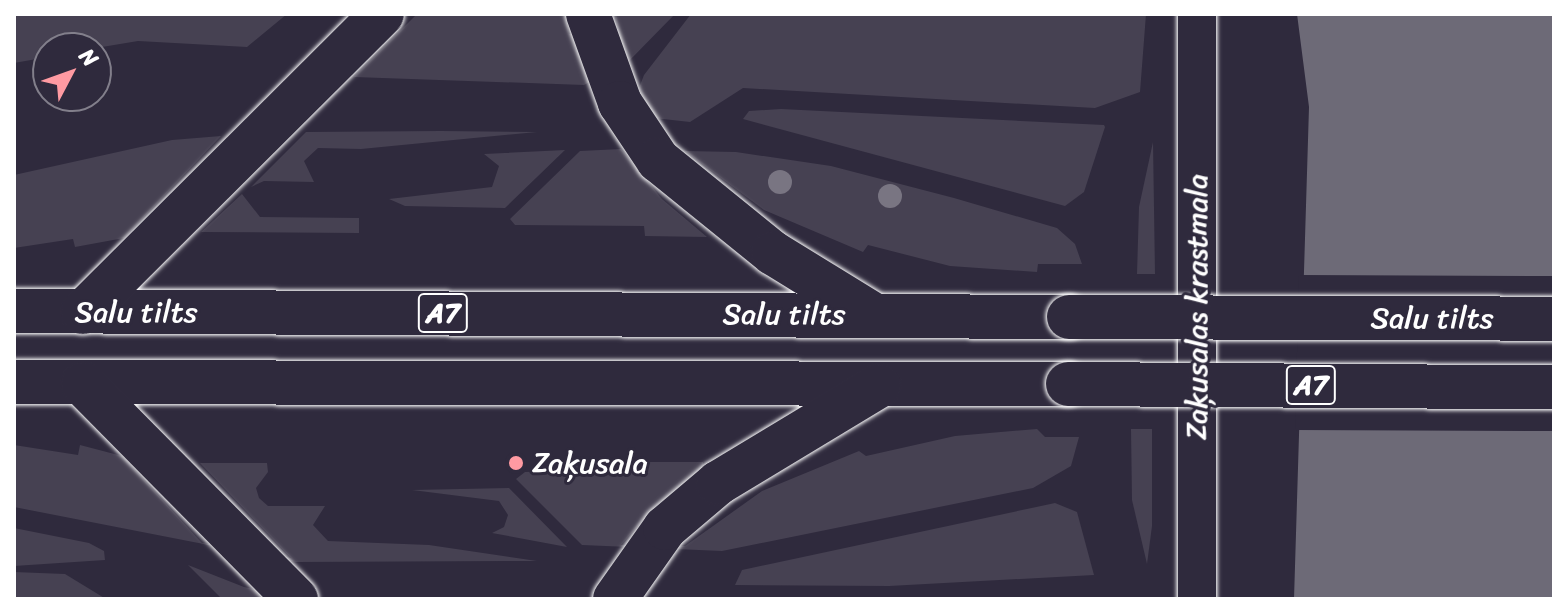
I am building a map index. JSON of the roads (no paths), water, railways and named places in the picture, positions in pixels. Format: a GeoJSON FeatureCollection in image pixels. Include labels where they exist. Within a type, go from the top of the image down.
{"type":"FeatureCollection","features":[{"type":"Feature","properties":{"kind":"highway"},"geometry":{"type":"LineString","coordinates":[[83,312],[382,14]]}},
{"type":"Feature","properties":{"kind":"highway"},"geometry":{"type":"LineString","coordinates":[[588,14],[601,61],[640,135],[658,160],[721,215],[872,314]]}},
{"type":"Feature","properties":{"kind":"highway","name":"Salu tilts"},"geometry":{"type":"LineString","coordinates":[[14,311],[1554,319]]}},
{"type":"Feature","properties":{"kind":"highway","name":"A7"},"geometry":{"type":"LineString","coordinates":[[14,382],[1554,387]]}},
{"type":"Feature","properties":{"kind":"highway"},"geometry":{"type":"LineString","coordinates":[[83,384],[296,599]]}},
{"type":"Feature","properties":{"kind":"highway"},"geometry":{"type":"LineString","coordinates":[[615,599],[665,528],[718,483],[881,385]]}},
{"type":"Feature","properties":{"kind":"street","name":"Zaķusalas krastmala"},"geometry":{"type":"LineString","coordinates":[[1197,14],[1197,599]]}},
{"type":"Feature","properties":{"kind":"place","name":"Zaķusala"},"geometry":{"type":"Point","coordinates":[516,463]}}]}
